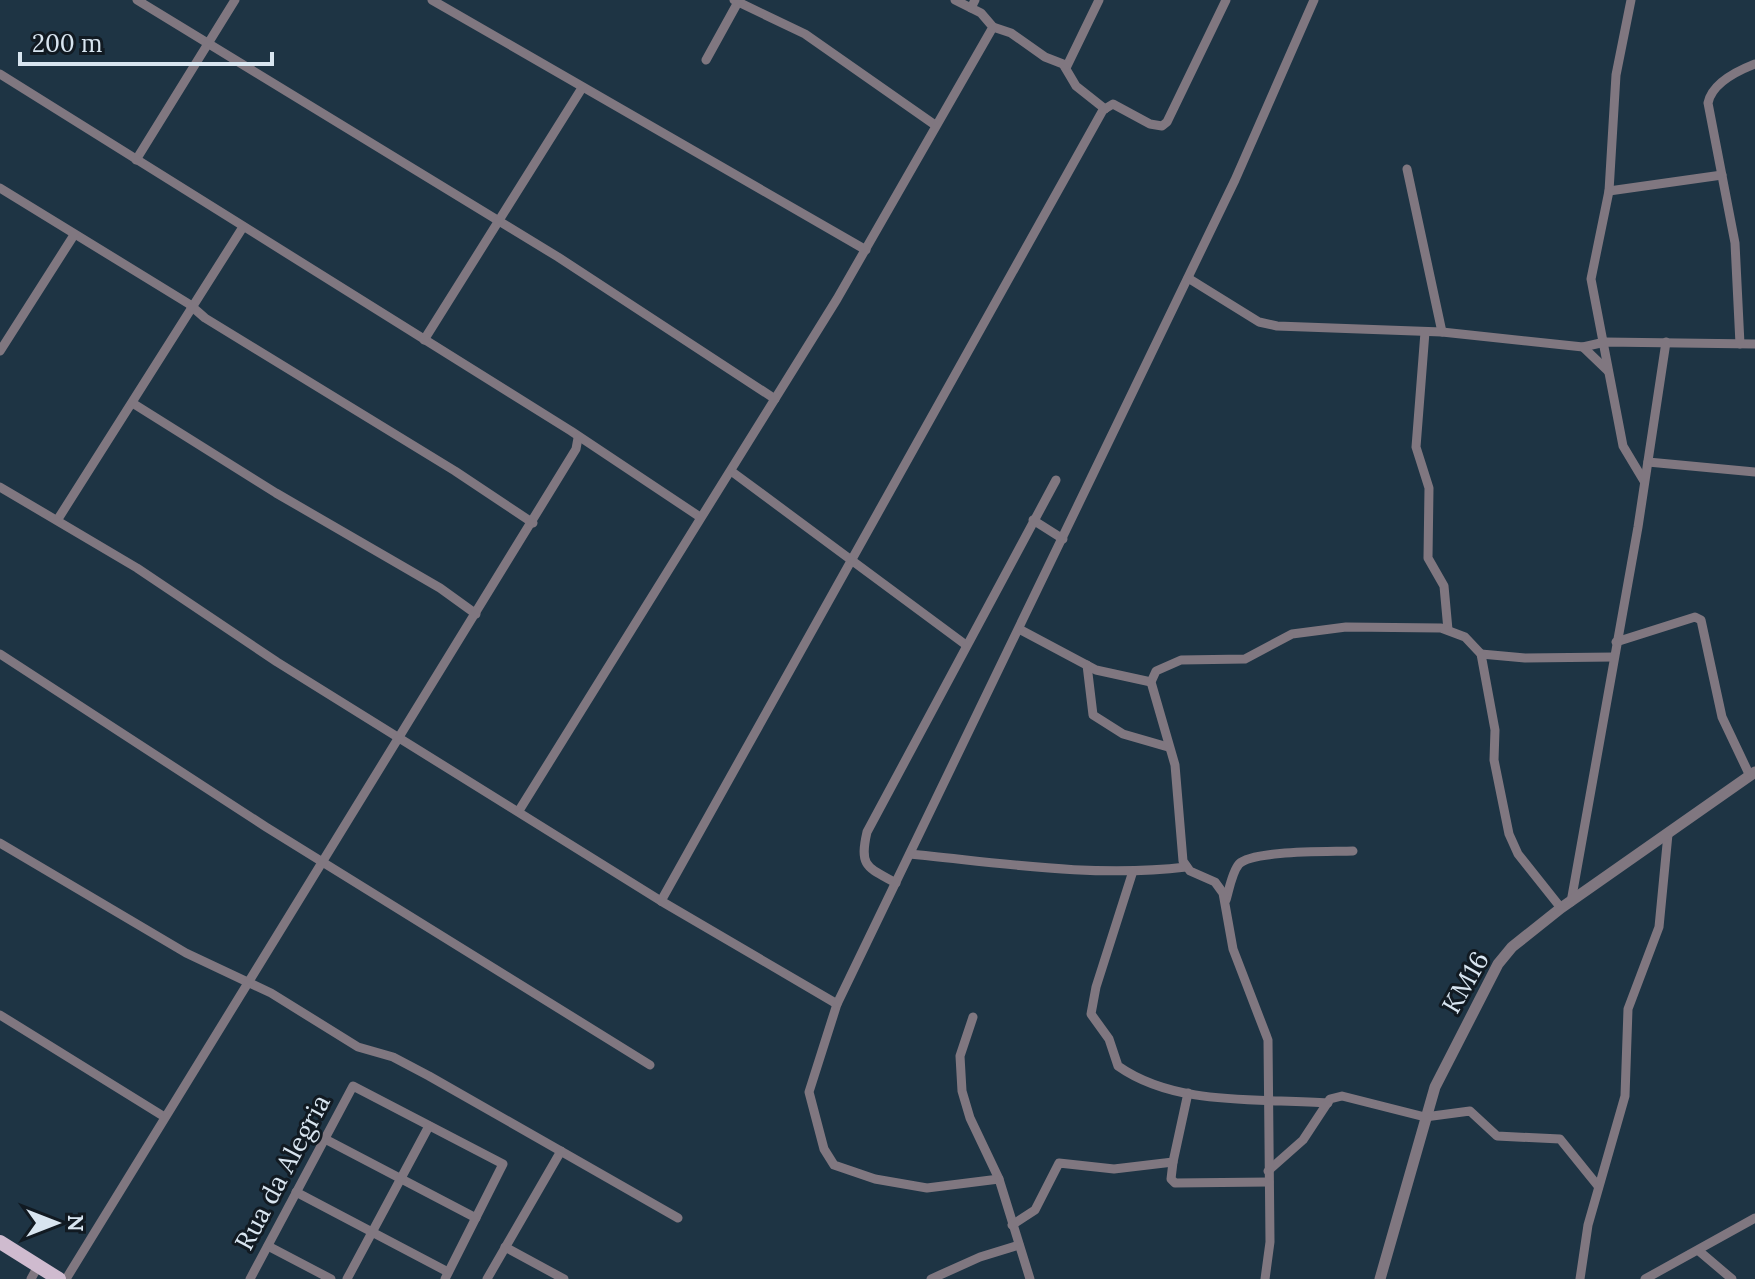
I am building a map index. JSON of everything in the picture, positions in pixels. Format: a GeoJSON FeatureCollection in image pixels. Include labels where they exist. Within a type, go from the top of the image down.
{"type":"FeatureCollection","features":[{"type":"Feature","properties":{"kind":"main road"},"geometry":{"type":"LineString","coordinates":[[0,1242],[34,1273],[59,1279]]}},
{"type":"Feature","properties":{"kind":"street"},"geometry":{"type":"LineString","coordinates":[[137,0],[499,221],[775,399]]}},
{"type":"Feature","properties":{"kind":"street"},"geometry":{"type":"LineString","coordinates":[[136,160],[235,0]]}},
{"type":"Feature","properties":{"kind":"street"},"geometry":{"type":"LineString","coordinates":[[432,0],[445,3],[582,88],[866,250]]}},
{"type":"Feature","properties":{"kind":"street"},"geometry":{"type":"LineString","coordinates":[[955,0],[973,4],[993,27],[1011,33],[1066,68],[1076,86],[1105,109]]}},
{"type":"Feature","properties":{"kind":"street"},"geometry":{"type":"LineString","coordinates":[[1066,68],[1099,0]]}},
{"type":"Feature","properties":{"kind":"street"},"geometry":{"type":"LineString","coordinates":[[661,901],[1105,109],[1113,104],[1150,124],[1162,126],[1167,122],[1226,0]]}},
{"type":"Feature","properties":{"kind":"street"},"geometry":{"type":"LineString","coordinates":[[999,1179],[927,1188],[875,1179],[834,1165],[824,1149],[809,1092],[837,1004],[1188,278],[1314,0]]}},
{"type":"Feature","properties":{"kind":"street"},"geometry":{"type":"LineString","coordinates":[[1631,0],[1616,75],[1609,191],[1591,269],[1625,452],[1644,481]]}},
{"type":"Feature","properties":{"kind":"street"},"geometry":{"type":"LineString","coordinates":[[706,60],[736,1],[805,34],[935,125]]}},
{"type":"Feature","properties":{"kind":"street"},"geometry":{"type":"LineString","coordinates":[[520,809],[866,250],[993,27]]}},
{"type":"Feature","properties":{"kind":"street"},"geometry":{"type":"LineString","coordinates":[[1740,344],[1737,266],[1708,99],[1719,84],[1755,64]]}},
{"type":"Feature","properties":{"kind":"street"},"geometry":{"type":"LineString","coordinates":[[0,74],[700,517]]}},
{"type":"Feature","properties":{"kind":"street"},"geometry":{"type":"LineString","coordinates":[[424,340],[582,88]]}},
{"type":"Feature","properties":{"kind":"street"},"geometry":{"type":"LineString","coordinates":[[1407,169],[1442,332]]}},
{"type":"Feature","properties":{"kind":"street"},"geometry":{"type":"LineString","coordinates":[[1609,191],[1722,175]]}},
{"type":"Feature","properties":{"kind":"street"},"geometry":{"type":"LineString","coordinates":[[0,188],[533,523]]}},
{"type":"Feature","properties":{"kind":"street"},"geometry":{"type":"LineString","coordinates":[[58,519],[134,404],[243,227]]}},
{"type":"Feature","properties":{"kind":"street"},"geometry":{"type":"LineString","coordinates":[[0,351],[74,235]]}},
{"type":"Feature","properties":{"kind":"street"},"geometry":{"type":"LineString","coordinates":[[1188,278],[1268,325],[1442,332],[1583,347],[1605,342],[1755,344]]}},
{"type":"Feature","properties":{"kind":"street"},"geometry":{"type":"LineString","coordinates":[[1425,332],[1416,447],[1429,488],[1428,558],[1444,586],[1448,630]]}},
{"type":"Feature","properties":{"kind":"street"},"geometry":{"type":"LineString","coordinates":[[1566,905],[1614,657],[1666,342]]}},
{"type":"Feature","properties":{"kind":"street"},"geometry":{"type":"LineString","coordinates":[[1583,347],[1608,371]]}},
{"type":"Feature","properties":{"kind":"street"},"geometry":{"type":"LineString","coordinates":[[134,404],[276,493],[440,588],[476,614]]}},
{"type":"Feature","properties":{"kind":"street"},"geometry":{"type":"LineString","coordinates":[[66,1279],[320,861],[533,523],[576,449],[578,438]]}},
{"type":"Feature","properties":{"kind":"street"},"geometry":{"type":"LineString","coordinates":[[1648,462],[1716,471],[1755,472]]}},
{"type":"Feature","properties":{"kind":"street"},"geometry":{"type":"LineString","coordinates":[[731,471],[966,645]]}},
{"type":"Feature","properties":{"kind":"street"},"geometry":{"type":"LineString","coordinates":[[896,883],[865,864],[862,855],[867,832],[1056,480]]}},
{"type":"Feature","properties":{"kind":"street"},"geometry":{"type":"LineString","coordinates":[[0,487],[58,519],[397,737],[520,809],[661,901],[837,1004]]}},
{"type":"Feature","properties":{"kind":"street"},"geometry":{"type":"LineString","coordinates":[[1033,520],[1063,539]]}},
{"type":"Feature","properties":{"kind":"street"},"geometry":{"type":"LineString","coordinates":[[1616,642],[1695,617],[1701,620],[1722,717],[1753,774]]}},
{"type":"Feature","properties":{"kind":"street"},"geometry":{"type":"LineString","coordinates":[[1186,867],[1181,848],[1175,765],[1151,682],[1156,671],[1170,662],[1245,659],[1292,634],[1363,626],[1448,630],[1465,637],[1481,654],[1495,730],[1494,760],[1509,834],[1518,854],[1566,905]]}},
{"type":"Feature","properties":{"kind":"street"},"geometry":{"type":"LineString","coordinates":[[1019,629],[1105,673],[1151,682]]}},
{"type":"Feature","properties":{"kind":"street"},"geometry":{"type":"LineString","coordinates":[[0,654],[320,861],[650,1065]]}},
{"type":"Feature","properties":{"kind":"street"},"geometry":{"type":"LineString","coordinates":[[1481,654],[1525,658],[1614,657]]}},
{"type":"Feature","properties":{"kind":"street"},"geometry":{"type":"LineString","coordinates":[[1087,665],[1093,715],[1123,734],[1168,747]]}},
{"type":"Feature","properties":{"kind":"street","name":"KM16"},"geometry":{"type":"LineString","coordinates":[[1380,1279],[1435,1087],[1498,964],[1512,947],[1566,905],[1753,774]]}},
{"type":"Feature","properties":{"kind":"street"},"geometry":{"type":"LineString","coordinates":[[1580,1279],[1598,1186],[1625,1096],[1628,1009],[1659,927],[1668,834]]}},
{"type":"Feature","properties":{"kind":"street"},"geometry":{"type":"LineString","coordinates":[[0,843],[186,953],[271,993],[358,1047],[405,1063],[678,1218]]}},
{"type":"Feature","properties":{"kind":"street"},"geometry":{"type":"LineString","coordinates":[[1225,903],[1237,867],[1246,860],[1264,856],[1353,851]]}},
{"type":"Feature","properties":{"kind":"street"},"geometry":{"type":"LineString","coordinates":[[910,854],[1036,867],[1133,871],[1186,867],[1215,882],[1225,903],[1233,949],[1268,1040],[1271,1099],[1268,1176],[1270,1242],[1265,1279]]}},
{"type":"Feature","properties":{"kind":"street"},"geometry":{"type":"LineString","coordinates":[[1133,871],[1096,987],[1091,1014],[1109,1039],[1118,1066],[1160,1087],[1188,1093],[1328,1103]]}},
{"type":"Feature","properties":{"kind":"street"},"geometry":{"type":"LineString","coordinates":[[0,1015],[163,1116]]}},
{"type":"Feature","properties":{"kind":"street"},"geometry":{"type":"LineString","coordinates":[[973,1017],[960,1056],[962,1091],[970,1118],[999,1179],[1030,1279]]}},
{"type":"Feature","properties":{"kind":"street","name":"Rua da Alegria"},"geometry":{"type":"LineString","coordinates":[[250,1279],[353,1086],[429,1126]]}},
{"type":"Feature","properties":{"kind":"street"},"geometry":{"type":"LineString","coordinates":[[1188,1093],[1173,1162],[1171,1179],[1175,1183],[1268,1176],[1303,1140],[1328,1103],[1335,1096],[1342,1096],[1425,1117],[1470,1111],[1497,1136],[1560,1139],[1598,1186]]}},
{"type":"Feature","properties":{"kind":"street"},"geometry":{"type":"LineString","coordinates":[[296,1192],[372,1233],[446,1275],[503,1164],[429,1126],[401,1179],[372,1233],[347,1279]]}},
{"type":"Feature","properties":{"kind":"street"},"geometry":{"type":"LineString","coordinates":[[325,1139],[476,1218]]}},
{"type":"Feature","properties":{"kind":"street"},"geometry":{"type":"LineString","coordinates":[[487,1279],[561,1151]]}},
{"type":"Feature","properties":{"kind":"street"},"geometry":{"type":"LineString","coordinates":[[1012,1225],[1035,1210],[1059,1163],[1114,1169],[1173,1162]]}},
{"type":"Feature","properties":{"kind":"street"},"geometry":{"type":"LineString","coordinates":[[1645,1279],[1755,1218]]}},
{"type":"Feature","properties":{"kind":"street"},"geometry":{"type":"LineString","coordinates":[[931,1279],[980,1257],[1019,1245]]}},
{"type":"Feature","properties":{"kind":"street"},"geometry":{"type":"LineString","coordinates":[[268,1246],[331,1279]]}},
{"type":"Feature","properties":{"kind":"street"},"geometry":{"type":"LineString","coordinates":[[505,1247],[564,1279]]}},
{"type":"Feature","properties":{"kind":"street"},"geometry":{"type":"LineString","coordinates":[[1699,1251],[1732,1279]]}}]}
